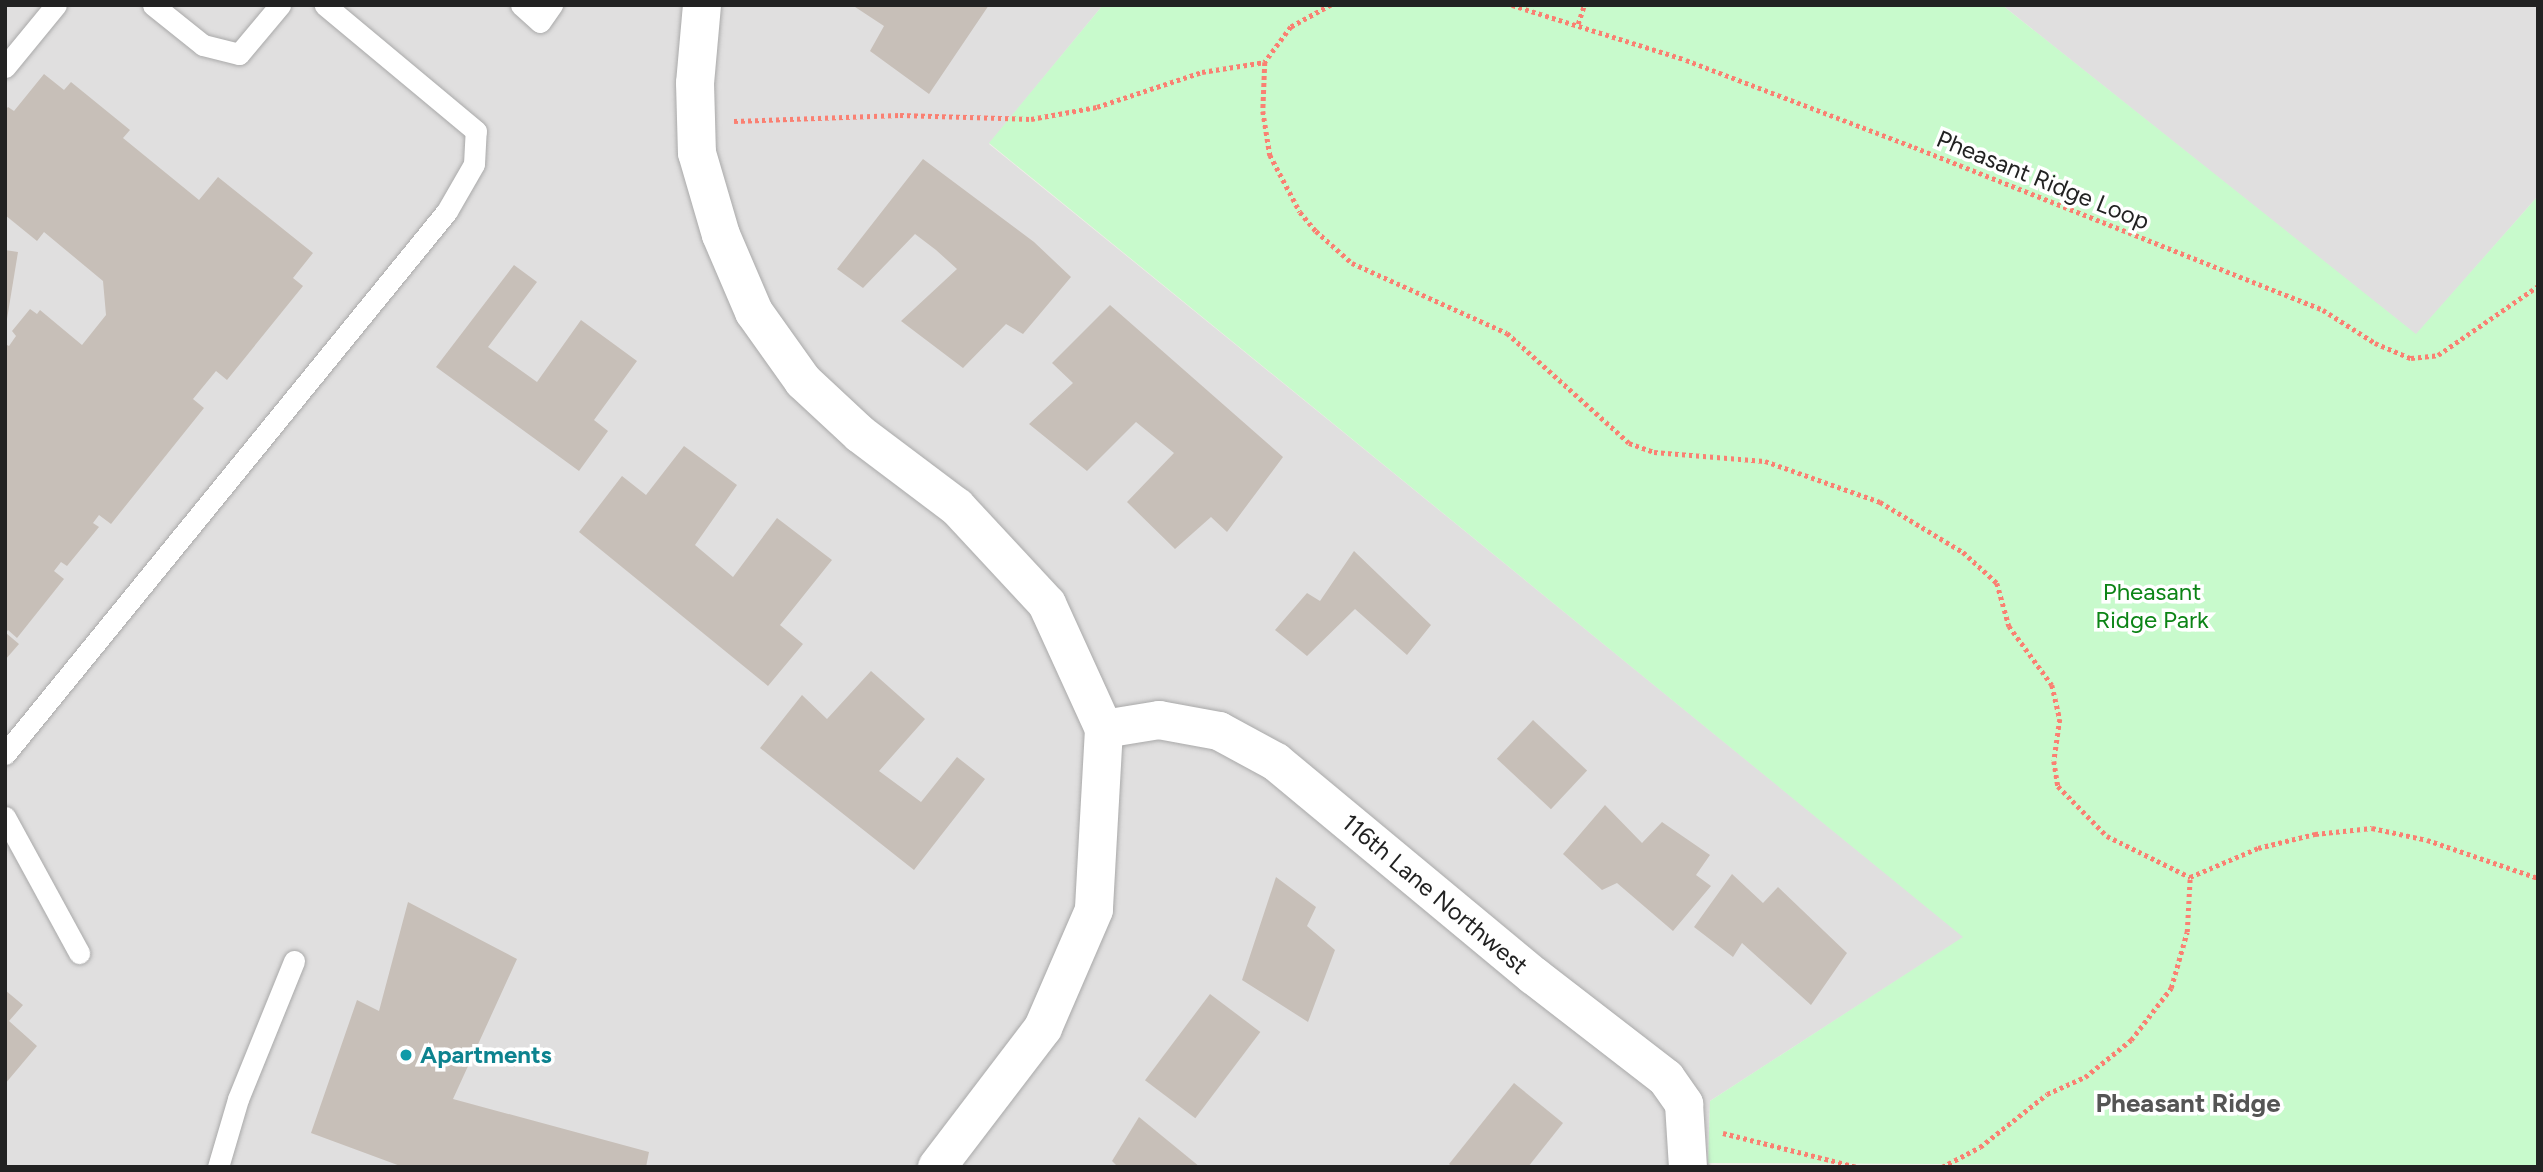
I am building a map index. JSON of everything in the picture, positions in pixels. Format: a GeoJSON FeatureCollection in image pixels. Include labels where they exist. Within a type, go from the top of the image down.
{"type":"FeatureCollection","features":[{"type":"Feature","properties":{"kind":"street"},"geometry":{"type":"LineString","coordinates":[[702,5],[695,120],[708,197],[754,313],[803,381],[860,434],[957,507],[1047,604],[1104,729],[1094,910],[1043,1028],[937,1167]]}},
{"type":"Feature","properties":{"kind":"street","name":"116th Lane Northwest"},"geometry":{"type":"LineString","coordinates":[[1104,729],[1159,720],[1219,731],[1276,762],[1534,976],[1666,1078],[1684,1104],[1688,1126],[1689,1166]]}},
{"type":"Feature","properties":{"kind":"lane"},"geometry":{"type":"LineString","coordinates":[[5,67],[56,5]]}},
{"type":"Feature","properties":{"kind":"lane"},"geometry":{"type":"LineString","coordinates":[[153,5],[203,46],[239,54],[280,5]]}},
{"type":"Feature","properties":{"kind":"lane"},"geometry":{"type":"LineString","coordinates":[[5,754],[447,211],[474,164],[476,131],[325,5]]}},
{"type":"Feature","properties":{"kind":"lane"},"geometry":{"type":"LineString","coordinates":[[521,5],[540,22],[552,5]]}},
{"type":"Feature","properties":{"kind":"lane"},"geometry":{"type":"LineString","coordinates":[[5,817],[79,953]]}},
{"type":"Feature","properties":{"kind":"lane"},"geometry":{"type":"LineString","coordinates":[[218,1167],[238,1099],[294,961]]}},
{"type":"Feature","properties":{"kind":"path"},"geometry":{"type":"LineString","coordinates":[[1331,5],[1291,27],[1265,62],[1263,111],[1270,155],[1300,212],[1334,250],[1381,278],[1507,333],[1629,443],[1654,452],[1765,461],[1880,502],[1963,552],[1997,583],[2009,625],[2052,685],[2060,719],[2054,761],[2057,786],[2107,836],[2190,877],[2258,848],[2315,834],[2372,828],[2427,840],[2538,878]]}},
{"type":"Feature","properties":{"kind":"path","name":"Pheasant Ridge Loop"},"geometry":{"type":"LineString","coordinates":[[1512,5],[1699,65],[2310,305],[2411,358],[2438,355],[2538,286]]}},
{"type":"Feature","properties":{"kind":"path"},"geometry":{"type":"LineString","coordinates":[[1578,24],[1584,5]]}},
{"type":"Feature","properties":{"kind":"path"},"geometry":{"type":"LineString","coordinates":[[695,120],[794,122],[900,116],[1031,119],[1097,107],[1202,72],[1265,62]]}},
{"type":"Feature","properties":{"kind":"path"},"geometry":{"type":"LineString","coordinates":[[1942,1167],[1980,1147],[2047,1094],[2085,1077],[2131,1040],[2171,988],[2187,932],[2190,877]]}},
{"type":"Feature","properties":{"kind":"path"},"geometry":{"type":"LineString","coordinates":[[1688,1126],[1857,1167]]}},
{"type":"Feature","properties":{"kind":"shaded area"},"geometry":{"type":"Polygon","coordinates":[[[5,5],[1103,5],[989,144],[1964,937],[1710,1101],[1708,1163],[1713,1167],[5,1167],[5,5]]]}},
{"type":"Feature","properties":{"kind":"shaded area"},"geometry":{"type":"Polygon","coordinates":[[[2002,5],[2538,5],[2538,196],[2416,335],[2002,5]]]}},
{"type":"Feature","properties":{"kind":"green space","name":"Pheasant Ridge Park"},"geometry":{"type":"Polygon","coordinates":[[[1103,5],[2002,5],[2416,334],[2538,196],[2538,1167],[1708,1163],[1710,1101],[1963,937],[989,143],[1103,5]]]}},
{"type":"Feature","properties":{"kind":"building"},"geometry":{"type":"Polygon","coordinates":[[[852,5],[989,5],[929,94],[870,51],[884,26],[852,5]]]}},
{"type":"Feature","properties":{"kind":"building"},"geometry":{"type":"Polygon","coordinates":[[[44,74],[64,90],[71,82],[130,130],[123,138],[199,200],[218,177],[313,253],[293,278],[303,286],[227,380],[216,371],[193,399],[204,408],[111,524],[99,515],[93,523],[99,527],[67,566],[61,562],[54,571],[64,579],[17,638],[8,630],[6,633],[19,644],[5,660],[5,344],[9,346],[16,336],[12,331],[30,309],[37,314],[40,310],[82,345],[106,315],[103,281],[44,232],[37,241],[5,215],[5,110],[8,107],[14,111],[44,74]]]}},
{"type":"Feature","properties":{"kind":"building"},"geometry":{"type":"Polygon","coordinates":[[[923,159],[1034,242],[1071,277],[1023,334],[1006,324],[963,368],[901,321],[957,269],[936,250],[915,234],[863,288],[837,269],[923,159]]]}},
{"type":"Feature","properties":{"kind":"building"},"geometry":{"type":"Polygon","coordinates":[[[5,250],[18,252],[7,319],[5,318],[5,250]]]}},
{"type":"Feature","properties":{"kind":"building"},"geometry":{"type":"Polygon","coordinates":[[[514,265],[537,282],[488,347],[537,382],[581,320],[637,361],[594,420],[608,431],[579,471],[436,367],[514,265]]]}},
{"type":"Feature","properties":{"kind":"building"},"geometry":{"type":"Polygon","coordinates":[[[1110,305],[1283,457],[1227,532],[1211,517],[1175,549],[1127,502],[1174,453],[1136,422],[1087,471],[1029,424],[1073,383],[1052,363],[1110,305]]]}},
{"type":"Feature","properties":{"kind":"building"},"geometry":{"type":"Polygon","coordinates":[[[684,446],[737,485],[695,545],[733,577],[777,518],[832,560],[780,625],[803,644],[768,686],[579,532],[622,476],[646,495],[684,446]]]}},
{"type":"Feature","properties":{"kind":"building"},"geometry":{"type":"Polygon","coordinates":[[[1354,551],[1431,625],[1407,655],[1355,609],[1307,656],[1275,630],[1307,593],[1320,601],[1354,551]]]}},
{"type":"Feature","properties":{"kind":"building"},"geometry":{"type":"Polygon","coordinates":[[[871,671],[925,719],[879,771],[921,802],[957,757],[985,779],[914,870],[760,748],[802,695],[827,719],[871,671]]]}},
{"type":"Feature","properties":{"kind":"building"},"geometry":{"type":"Polygon","coordinates":[[[1533,720],[1587,770],[1551,809],[1497,759],[1533,720]]]}},
{"type":"Feature","properties":{"kind":"building"},"geometry":{"type":"Polygon","coordinates":[[[1605,805],[1642,843],[1662,822],[1710,855],[1696,875],[1711,886],[1673,931],[1617,883],[1602,890],[1563,854],[1605,805]]]}},
{"type":"Feature","properties":{"kind":"building"},"geometry":{"type":"Polygon","coordinates":[[[1732,874],[1763,903],[1778,887],[1847,953],[1811,1005],[1742,943],[1733,957],[1694,927],[1732,874]]]}},
{"type":"Feature","properties":{"kind":"building"},"geometry":{"type":"Polygon","coordinates":[[[1276,877],[1316,907],[1307,926],[1335,950],[1308,1022],[1242,980],[1276,877]]]}},
{"type":"Feature","properties":{"kind":"building","name":"Apartments"},"geometry":{"type":"Polygon","coordinates":[[[408,902],[517,959],[453,1099],[649,1152],[646,1167],[403,1167],[311,1133],[357,1000],[379,1011],[408,902]]]}},
{"type":"Feature","properties":{"kind":"building"},"geometry":{"type":"Polygon","coordinates":[[[5,990],[23,1005],[9,1021],[37,1046],[5,1084],[5,990]]]}},
{"type":"Feature","properties":{"kind":"building"},"geometry":{"type":"Polygon","coordinates":[[[1210,994],[1260,1032],[1195,1118],[1145,1080],[1210,994]]]}},
{"type":"Feature","properties":{"kind":"building"},"geometry":{"type":"Polygon","coordinates":[[[1514,1083],[1563,1123],[1528,1167],[1453,1167],[1449,1164],[1514,1083]]]}},
{"type":"Feature","properties":{"kind":"building"},"geometry":{"type":"Polygon","coordinates":[[[1139,1117],[1200,1167],[1118,1167],[1112,1161],[1139,1117]]]}},
{"type":"Feature","properties":{"kind":"place","name":"Apartments"},"geometry":{"type":"Point","coordinates":[406,1055]}},
{"type":"Feature","properties":{"kind":"district","name":"Pheasant Ridge"},"geometry":{"type":"Point","coordinates":[2188,1104]}}]}
